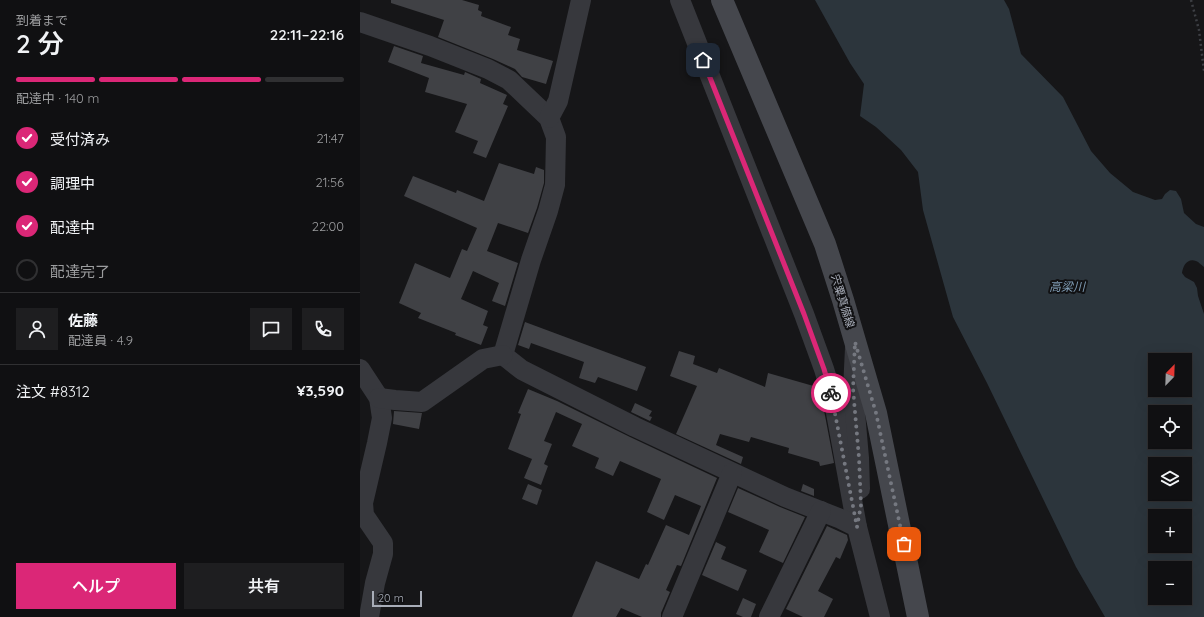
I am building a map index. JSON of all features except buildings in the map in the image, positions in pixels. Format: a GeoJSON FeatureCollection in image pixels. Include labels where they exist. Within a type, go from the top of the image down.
{"type":"FeatureCollection","features":[{"type":"Feature","properties":{"kind":"main road","name":"宍粟真備線"},"geometry":{"type":"LineString","coordinates":[[722,0],[825,244],[876,413],[918,617]]}},
{"type":"Feature","properties":{"kind":"street"},"geometry":{"type":"LineString","coordinates":[[549,118],[558,101],[581,0]]}},
{"type":"Feature","properties":{"kind":"street"},"geometry":{"type":"LineString","coordinates":[[680,0],[804,314],[824,369],[834,402],[857,527],[880,617]]}},
{"type":"Feature","properties":{"kind":"street"},"geometry":{"type":"LineString","coordinates":[[360,22],[430,46],[488,69],[509,80],[549,118],[556,137],[555,186],[503,355]]}},
{"type":"Feature","properties":{"kind":"street"},"geometry":{"type":"LineString","coordinates":[[855,342],[853,389],[859,458],[861,505],[857,527]]}},
{"type":"Feature","properties":{"kind":"street"},"geometry":{"type":"LineString","coordinates":[[380,398],[422,402],[483,359],[503,355],[522,370],[634,427],[785,497],[857,527]]}},
{"type":"Feature","properties":{"kind":"street"},"geometry":{"type":"LineString","coordinates":[[360,369],[380,398],[382,418],[363,503],[364,515],[383,543],[383,554],[375,583],[369,617]]}},
{"type":"Feature","properties":{"kind":"street"},"geometry":{"type":"LineString","coordinates":[[672,617],[732,473]]}},
{"type":"Feature","properties":{"kind":"street"},"geometry":{"type":"LineString","coordinates":[[769,617],[821,511]]}},
{"type":"Feature","properties":{"kind":"path"},"geometry":{"type":"LineString","coordinates":[[1191,0],[1199,30],[1204,71]]}},
{"type":"Feature","properties":{"kind":"water","name":"高梁川"},"geometry":{"type":"Polygon","coordinates":[[[815,0],[1004,0],[1009,9],[1021,54],[1063,97],[1091,151],[1110,173],[1133,192],[1155,200],[1162,199],[1170,190],[1176,191],[1181,199],[1184,213],[1196,224],[1204,227],[1204,267],[1197,261],[1193,260],[1184,265],[1182,273],[1185,277],[1194,282],[1204,314],[1204,617],[1105,617],[1076,567],[987,383],[953,317],[923,210],[918,172],[901,150],[876,127],[860,116],[864,84],[850,63],[815,0]]]}},
{"type":"Feature","properties":{"kind":"way so far"},"geometry":{"type":"LineString","coordinates":[[831,393],[834,402],[857,527],[861,505],[859,458],[853,389],[855,342],[876,413],[904,544]]}},
{"type":"Feature","properties":{"kind":"route"},"geometry":{"type":"LineString","coordinates":[[703,60],[804,314],[831,393]]}}]}
